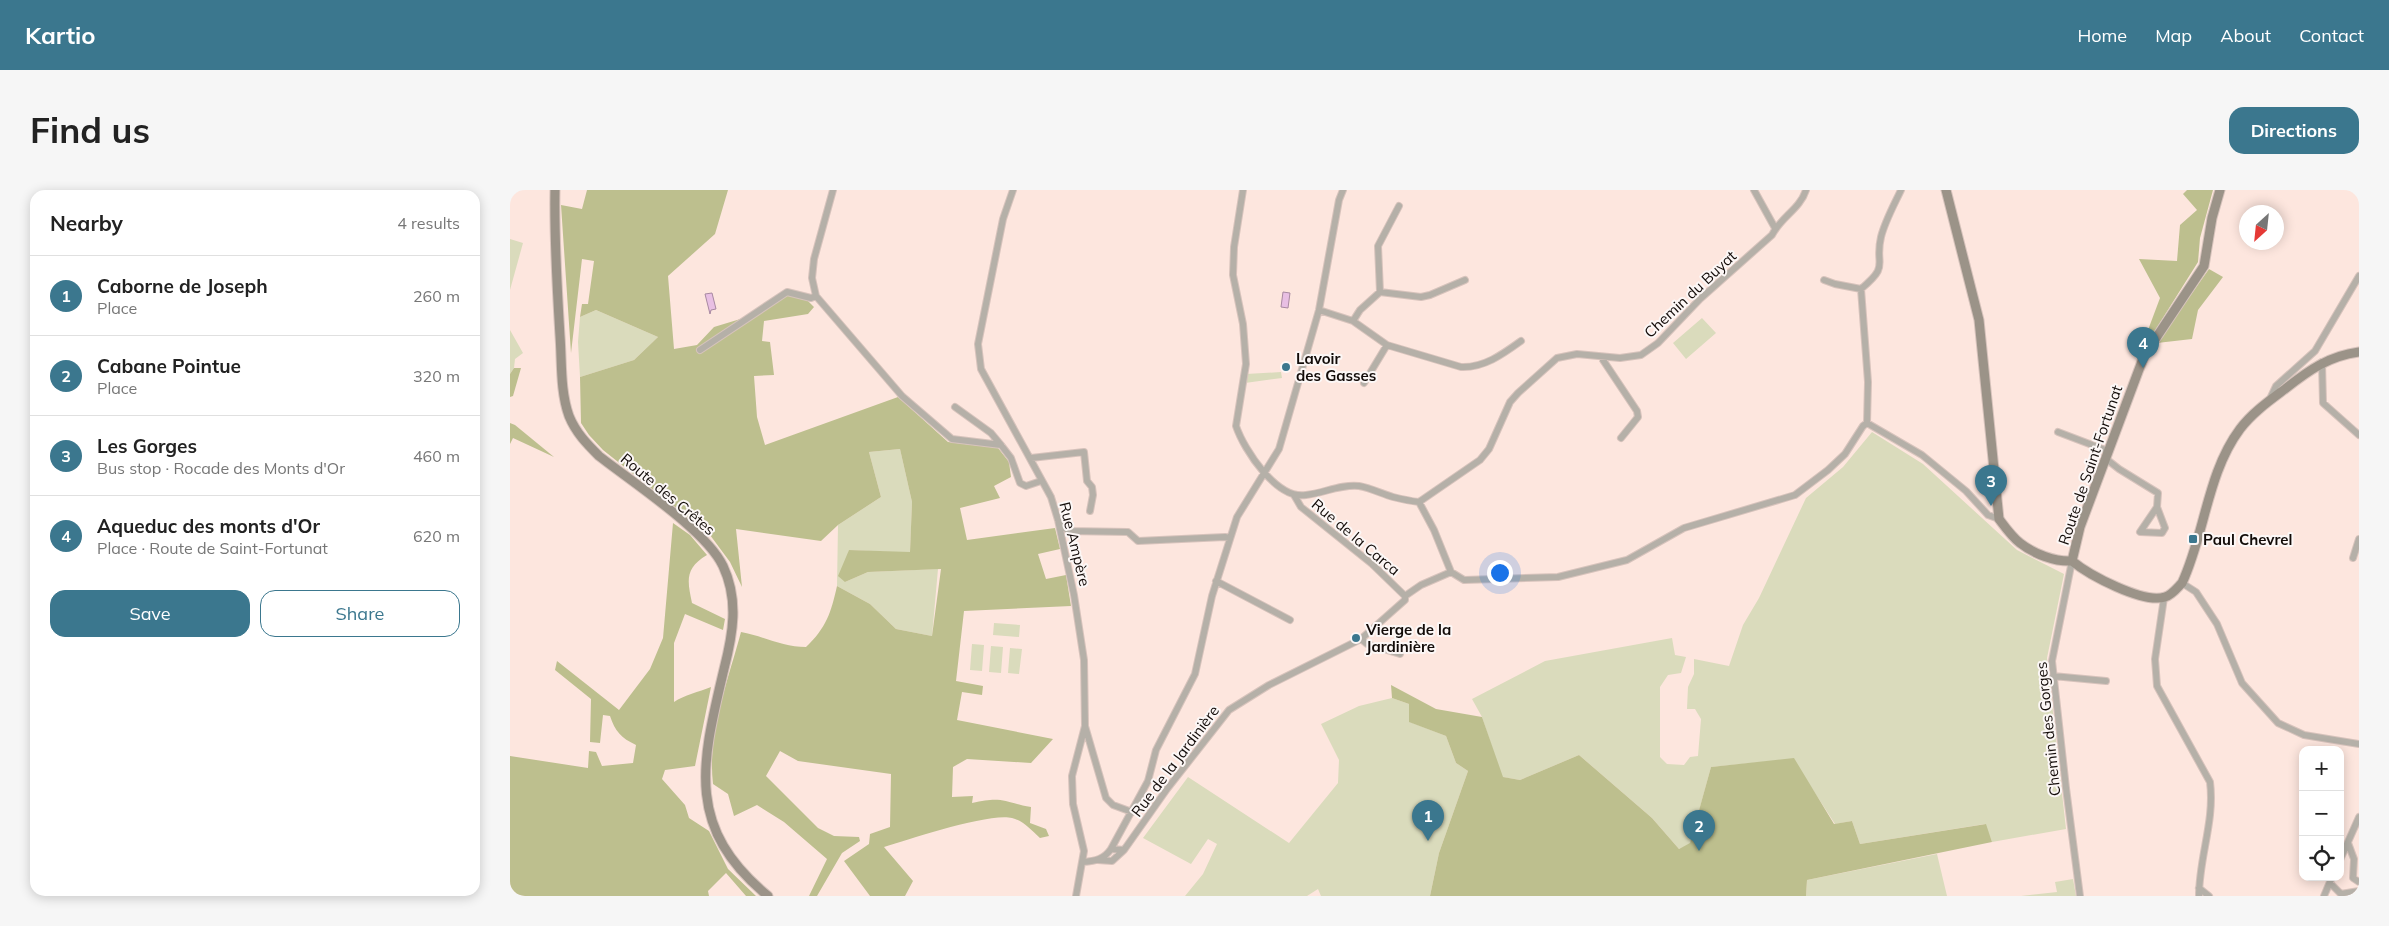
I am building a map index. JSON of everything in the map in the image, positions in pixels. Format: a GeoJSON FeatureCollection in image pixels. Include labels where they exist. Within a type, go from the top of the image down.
{"type":"FeatureCollection","features":[{"type":"Feature","properties":{"kind":"street","name":"Route des Crêtes"},"geometry":{"type":"LineString","coordinates":[[555,190],[554,231],[562,372],[564,397],[570,417],[584,441],[599,456],[700,535],[722,565],[730,585],[733,602],[733,628],[706,748],[704,781],[706,797],[716,831],[735,865],[768,896]]}},
{"type":"Feature","properties":{"kind":"street"},"geometry":{"type":"LineString","coordinates":[[833,190],[814,259],[812,278],[816,296],[902,396],[952,439],[1001,445]]}},
{"type":"Feature","properties":{"kind":"street","name":"Rue Ampère"},"geometry":{"type":"LineString","coordinates":[[1013,190],[1003,218],[978,344],[981,368],[1031,458],[1050,497],[1058,520],[1074,595],[1084,660],[1085,726],[1072,776],[1073,804],[1084,851],[1076,896]]}},
{"type":"Feature","properties":{"kind":"street"},"geometry":{"type":"LineString","coordinates":[[1243,190],[1234,248],[1233,275],[1246,364],[1236,426],[1239,436],[1264,473],[1274,484],[1294,494],[1304,496],[1339,487],[1359,486],[1393,497],[1419,502],[1434,530],[1451,572],[1464,580],[1558,577],[1627,560],[1684,528],[1795,495],[1828,470],[1845,454],[1867,423],[1868,382],[1861,289]]}},
{"type":"Feature","properties":{"kind":"street"},"geometry":{"type":"LineString","coordinates":[[1098,860],[1106,857],[1148,781],[1156,750],[1195,674],[1216,581],[1229,538],[1244,503],[1279,449],[1319,310],[1339,200],[1343,190]]}},
{"type":"Feature","properties":{"kind":"street"},"geometry":{"type":"LineString","coordinates":[[1754,190],[1776,228]]}},
{"type":"Feature","properties":{"kind":"street","name":"Chemin du Buyat"},"geometry":{"type":"LineString","coordinates":[[1419,502],[1480,460],[1489,450],[1510,402],[1557,358],[1577,354],[1620,358],[1641,356],[1658,343],[1700,299],[1772,235],[1776,228],[1802,201],[1806,190]]}},
{"type":"Feature","properties":{"kind":"street"},"geometry":{"type":"LineString","coordinates":[[1861,289],[1876,276],[1881,265],[1881,238],[1901,190]]}},
{"type":"Feature","properties":{"kind":"street"},"geometry":{"type":"LineString","coordinates":[[1946,190],[1979,320],[1998,519]]}},
{"type":"Feature","properties":{"kind":"street","name":"Route de Saint-Fortunat"},"geometry":{"type":"LineString","coordinates":[[2072,561],[2080,527],[2144,356],[2204,266],[2212,218],[2220,190]]}},
{"type":"Feature","properties":{"kind":"street"},"geometry":{"type":"LineString","coordinates":[[1380,292],[1378,246],[1399,206]]}},
{"type":"Feature","properties":{"kind":"street"},"geometry":{"type":"LineString","coordinates":[[2268,402],[2276,386],[2315,351],[2359,276]]}},
{"type":"Feature","properties":{"kind":"street"},"geometry":{"type":"LineString","coordinates":[[1353,321],[1360,310],[1380,292],[1430,296],[1465,280]]}},
{"type":"Feature","properties":{"kind":"street"},"geometry":{"type":"LineString","coordinates":[[1824,280],[1861,289]]}},
{"type":"Feature","properties":{"kind":"street"},"geometry":{"type":"LineString","coordinates":[[700,350],[787,292],[811,298],[816,296]]}},
{"type":"Feature","properties":{"kind":"street"},"geometry":{"type":"LineString","coordinates":[[1319,310],[1353,321],[1387,345],[1461,367],[1471,368],[1494,359],[1521,342]]}},
{"type":"Feature","properties":{"kind":"street"},"geometry":{"type":"LineString","coordinates":[[1364,383],[1387,345]]}},
{"type":"Feature","properties":{"kind":"street"},"geometry":{"type":"LineString","coordinates":[[1867,423],[1922,455],[1966,491],[1988,514],[1998,519],[2018,543],[2059,562],[2072,561],[2086,572],[2145,598],[2164,598],[2182,583],[2228,447],[2250,416],[2322,362],[2341,354],[2359,352]]}},
{"type":"Feature","properties":{"kind":"street"},"geometry":{"type":"LineString","coordinates":[[1601,357],[1637,411],[1638,417],[1621,438]]}},
{"type":"Feature","properties":{"kind":"street"},"geometry":{"type":"LineString","coordinates":[[2322,362],[2323,404],[2359,435]]}},
{"type":"Feature","properties":{"kind":"street"},"geometry":{"type":"LineString","coordinates":[[955,407],[991,432],[1011,458],[1020,483],[1026,486],[1041,481]]}},
{"type":"Feature","properties":{"kind":"street"},"geometry":{"type":"LineString","coordinates":[[2058,432],[2106,454],[2119,470],[2158,493],[2157,507],[2165,528],[2162,533],[2140,532],[2157,507]]}},
{"type":"Feature","properties":{"kind":"street"},"geometry":{"type":"LineString","coordinates":[[1031,458],[1084,452],[1087,481],[1092,487],[1093,495],[1090,511]]}},
{"type":"Feature","properties":{"kind":"street"},"geometry":{"type":"LineString","coordinates":[[2100,471],[2119,470]]}},
{"type":"Feature","properties":{"kind":"street","name":"Rue de la Carca"},"geometry":{"type":"LineString","coordinates":[[1294,494],[1302,507],[1372,564],[1406,596]]}},
{"type":"Feature","properties":{"kind":"street"},"geometry":{"type":"LineString","coordinates":[[1058,520],[1068,531],[1128,532],[1138,541],[1225,536],[1229,538]]}},
{"type":"Feature","properties":{"kind":"street"},"geometry":{"type":"LineString","coordinates":[[2353,558],[2359,539]]}},
{"type":"Feature","properties":{"kind":"street","name":"Chemin des Gorges"},"geometry":{"type":"LineString","coordinates":[[2072,561],[2053,650],[2054,676],[2080,896]]}},
{"type":"Feature","properties":{"kind":"street","name":"Rue de la Jardinière"},"geometry":{"type":"LineString","coordinates":[[1083,862],[1112,861],[1124,850],[1166,789],[1229,710],[1269,685],[1361,639],[1405,600],[1406,596],[1421,585],[1451,572]]}},
{"type":"Feature","properties":{"kind":"street"},"geometry":{"type":"LineString","coordinates":[[1216,581],[1290,620]]}},
{"type":"Feature","properties":{"kind":"street"},"geometry":{"type":"LineString","coordinates":[[2182,583],[2196,592],[2217,624],[2228,646],[2242,683],[2278,723],[2304,735],[2359,744]]}},
{"type":"Feature","properties":{"kind":"street"},"geometry":{"type":"LineString","coordinates":[[2164,598],[2155,659],[2157,686],[2210,782],[2212,797],[2199,896]]}},
{"type":"Feature","properties":{"kind":"street"},"geometry":{"type":"LineString","coordinates":[[1361,639],[1367,644],[1400,654]]}},
{"type":"Feature","properties":{"kind":"street"},"geometry":{"type":"LineString","coordinates":[[2054,676],[2106,681]]}},
{"type":"Feature","properties":{"kind":"street"},"geometry":{"type":"LineString","coordinates":[[1085,726],[1106,798],[1114,805],[1132,812]]}},
{"type":"Feature","properties":{"kind":"street"},"geometry":{"type":"LineString","coordinates":[[2344,852],[2359,817]]}},
{"type":"Feature","properties":{"kind":"street"},"geometry":{"type":"LineString","coordinates":[[2348,843],[2354,859],[2352,878],[2359,882]]}},
{"type":"Feature","properties":{"kind":"street"},"geometry":{"type":"LineString","coordinates":[[1111,849],[1124,850]]}},
{"type":"Feature","properties":{"kind":"street"},"geometry":{"type":"LineString","coordinates":[[2324,896],[2331,881]]}},
{"type":"Feature","properties":{"kind":"street"},"geometry":{"type":"LineString","coordinates":[[2332,881],[2341,894],[2359,891]]}},
{"type":"Feature","properties":{"kind":"street"},"geometry":{"type":"LineString","coordinates":[[2199,888],[2209,896]]}},
{"type":"Feature","properties":{"kind":"green space"},"geometry":{"type":"Polygon","coordinates":[[[587,190],[728,190],[715,234],[668,276],[674,349],[697,345],[714,327],[760,313],[788,295],[807,300],[814,307],[808,314],[764,321],[762,341],[770,342],[774,375],[754,376],[757,417],[765,445],[898,397],[948,442],[998,448],[1009,462],[1011,477],[994,486],[1000,498],[960,508],[967,540],[1055,528],[1060,549],[1038,554],[1046,579],[1066,575],[1071,606],[964,611],[956,681],[983,686],[982,695],[962,692],[957,720],[1053,739],[1031,763],[967,759],[953,767],[952,797],[973,796],[972,803],[1003,800],[1031,807],[1030,823],[1046,829],[1049,836],[1040,838],[1020,821],[1001,817],[949,827],[884,847],[913,881],[905,896],[870,896],[844,861],[869,844],[870,834],[890,827],[891,774],[798,761],[780,751],[766,776],[818,828],[834,836],[859,837],[860,841],[842,853],[817,896],[809,896],[827,859],[784,822],[757,805],[734,816],[728,794],[713,784],[712,765],[713,746],[720,707],[741,632],[789,645],[806,647],[827,619],[837,586],[870,604],[896,629],[932,636],[941,569],[868,572],[845,582],[838,576],[849,550],[910,552],[912,502],[900,449],[869,452],[881,497],[838,525],[821,541],[736,529],[742,587],[730,562],[710,535],[603,450],[581,423],[580,377],[634,360],[658,337],[596,310],[580,317],[582,304],[588,304],[594,261],[582,259],[571,353],[561,205],[582,209],[587,190]]]}},
{"type":"Feature","properties":{"kind":"green space"},"geometry":{"type":"Polygon","coordinates":[[[2187,190],[2213,190],[2200,238],[2198,262],[2149,340],[2145,338],[2160,298],[2139,259],[2177,261],[2180,225],[2197,210],[2183,194],[2187,190]]]}},
{"type":"Feature","properties":{"kind":"green space"},"geometry":{"type":"Polygon","coordinates":[[[510,239],[523,243],[510,290],[510,239]]]}},
{"type":"Feature","properties":{"kind":"green space"},"geometry":{"type":"Polygon","coordinates":[[[2209,269],[2223,277],[2198,310],[2192,339],[2157,343],[2209,269]]]}},
{"type":"Feature","properties":{"kind":"green space"},"geometry":{"type":"Polygon","coordinates":[[[596,310],[658,337],[634,360],[580,377],[578,342],[580,317],[596,310]]]}},
{"type":"Feature","properties":{"kind":"green space"},"geometry":{"type":"Polygon","coordinates":[[[1702,318],[1716,333],[1686,359],[1673,343],[1702,318]]]}},
{"type":"Feature","properties":{"kind":"green space"},"geometry":{"type":"Polygon","coordinates":[[[510,330],[523,353],[515,359],[514,368],[510,374],[510,330]]]}},
{"type":"Feature","properties":{"kind":"green space"},"geometry":{"type":"Polygon","coordinates":[[[514,368],[521,368],[513,396],[510,397],[510,374],[514,368]]]}},
{"type":"Feature","properties":{"kind":"green space"},"geometry":{"type":"Polygon","coordinates":[[[1281,372],[1282,378],[1245,383],[1246,374],[1281,372]]]}},
{"type":"Feature","properties":{"kind":"green space"},"geometry":{"type":"Polygon","coordinates":[[[510,423],[554,457],[513,438],[510,444],[510,423]]]}},
{"type":"Feature","properties":{"kind":"green space"},"geometry":{"type":"Polygon","coordinates":[[[1872,432],[1923,464],[2017,550],[2064,574],[2047,658],[2066,829],[1992,842],[1985,824],[1860,844],[1852,821],[1835,824],[1793,759],[1711,767],[1690,844],[1679,849],[1652,818],[1579,755],[1520,780],[1502,777],[1482,717],[1472,699],[1545,661],[1672,638],[1675,655],[1686,657],[1681,673],[1668,675],[1660,687],[1660,757],[1667,764],[1684,765],[1690,757],[1698,756],[1701,719],[1695,709],[1687,709],[1688,687],[1694,674],[1694,659],[1729,666],[1743,625],[1759,598],[1806,498],[1843,467],[1872,432]]]}},
{"type":"Feature","properties":{"kind":"green space"},"geometry":{"type":"Polygon","coordinates":[[[900,449],[912,502],[910,553],[849,550],[845,582],[868,572],[938,569],[932,636],[896,629],[870,604],[837,586],[838,525],[881,497],[869,452],[900,449]]]}},
{"type":"Feature","properties":{"kind":"green space"},"geometry":{"type":"Polygon","coordinates":[[[673,523],[690,535],[707,555],[695,565],[689,575],[692,603],[725,619],[723,630],[685,614],[674,643],[674,702],[687,695],[711,687],[695,766],[665,770],[662,779],[685,805],[689,818],[709,831],[728,869],[756,896],[746,896],[726,873],[708,891],[709,896],[510,896],[510,756],[588,768],[589,751],[596,752],[602,766],[633,763],[636,745],[619,734],[610,716],[603,715],[600,743],[590,742],[591,699],[555,670],[557,661],[619,710],[650,669],[663,638],[673,523]]]}},
{"type":"Feature","properties":{"kind":"green space"},"geometry":{"type":"Polygon","coordinates":[[[994,623],[1020,625],[1019,637],[993,635],[994,623]]]}},
{"type":"Feature","properties":{"kind":"green space"},"geometry":{"type":"Polygon","coordinates":[[[972,644],[984,645],[982,671],[970,670],[972,644]]]}},
{"type":"Feature","properties":{"kind":"green space"},"geometry":{"type":"Polygon","coordinates":[[[991,646],[1003,647],[1001,673],[989,672],[991,646]]]}},
{"type":"Feature","properties":{"kind":"green space"},"geometry":{"type":"Polygon","coordinates":[[[1010,648],[1022,649],[1019,674],[1008,673],[1010,648]]]}},
{"type":"Feature","properties":{"kind":"green space"},"geometry":{"type":"Polygon","coordinates":[[[1391,685],[1436,709],[1482,717],[1503,777],[1520,780],[1579,755],[1652,818],[1679,849],[1690,843],[1711,767],[1794,758],[1834,824],[1852,821],[1860,844],[1986,824],[1992,842],[1807,880],[1806,896],[1430,896],[1439,853],[1468,771],[1456,763],[1446,736],[1409,722],[1409,704],[1392,698],[1391,685]]]}},
{"type":"Feature","properties":{"kind":"green space"},"geometry":{"type":"Polygon","coordinates":[[[1392,698],[1409,704],[1410,722],[1446,736],[1456,763],[1468,771],[1439,853],[1430,896],[1321,896],[1318,889],[1307,896],[1185,896],[1203,874],[1217,844],[1208,839],[1191,864],[1143,838],[1188,777],[1289,843],[1338,783],[1339,760],[1321,724],[1359,706],[1392,698]]]}},
{"type":"Feature","properties":{"kind":"green space"},"geometry":{"type":"Polygon","coordinates":[[[1937,854],[1947,896],[1806,896],[1807,880],[1937,854]]]}},
{"type":"Feature","properties":{"kind":"green space"},"geometry":{"type":"Polygon","coordinates":[[[2073,879],[2076,896],[2021,896],[2057,892],[2055,882],[2073,879]]]}},
{"type":"Feature","properties":{"kind":"shaded area"},"geometry":{"type":"Polygon","coordinates":[[[1283,292],[1290,293],[1288,308],[1281,307],[1283,292]]]}},
{"type":"Feature","properties":{"kind":"shaded area"},"geometry":{"type":"Polygon","coordinates":[[[712,293],[716,309],[711,310],[710,314],[705,294],[712,293]]]}},
{"type":"Feature","properties":{"kind":"place","name":"Lavoir des Gasses"},"geometry":{"type":"Point","coordinates":[1286,367]}},
{"type":"Feature","properties":{"kind":"place","name":"Aqueduc des monts d'Or"},"geometry":{"type":"Point","coordinates":[2143,368]}},
{"type":"Feature","properties":{"kind":"place","name":"Les Gorges"},"geometry":{"type":"Point","coordinates":[1991,506]}},
{"type":"Feature","properties":{"kind":"place","name":"Paul Chevrel"},"geometry":{"type":"Point","coordinates":[2193,539]}},
{"type":"Feature","properties":{"kind":"place","name":"Vierge de la Jardinière"},"geometry":{"type":"Point","coordinates":[1356,638]}},
{"type":"Feature","properties":{"kind":"place","name":"Caborne de Joseph"},"geometry":{"type":"Point","coordinates":[1428,841]}},
{"type":"Feature","properties":{"kind":"place","name":"Cabane Pointue"},"geometry":{"type":"Point","coordinates":[1699,851]}}]}
